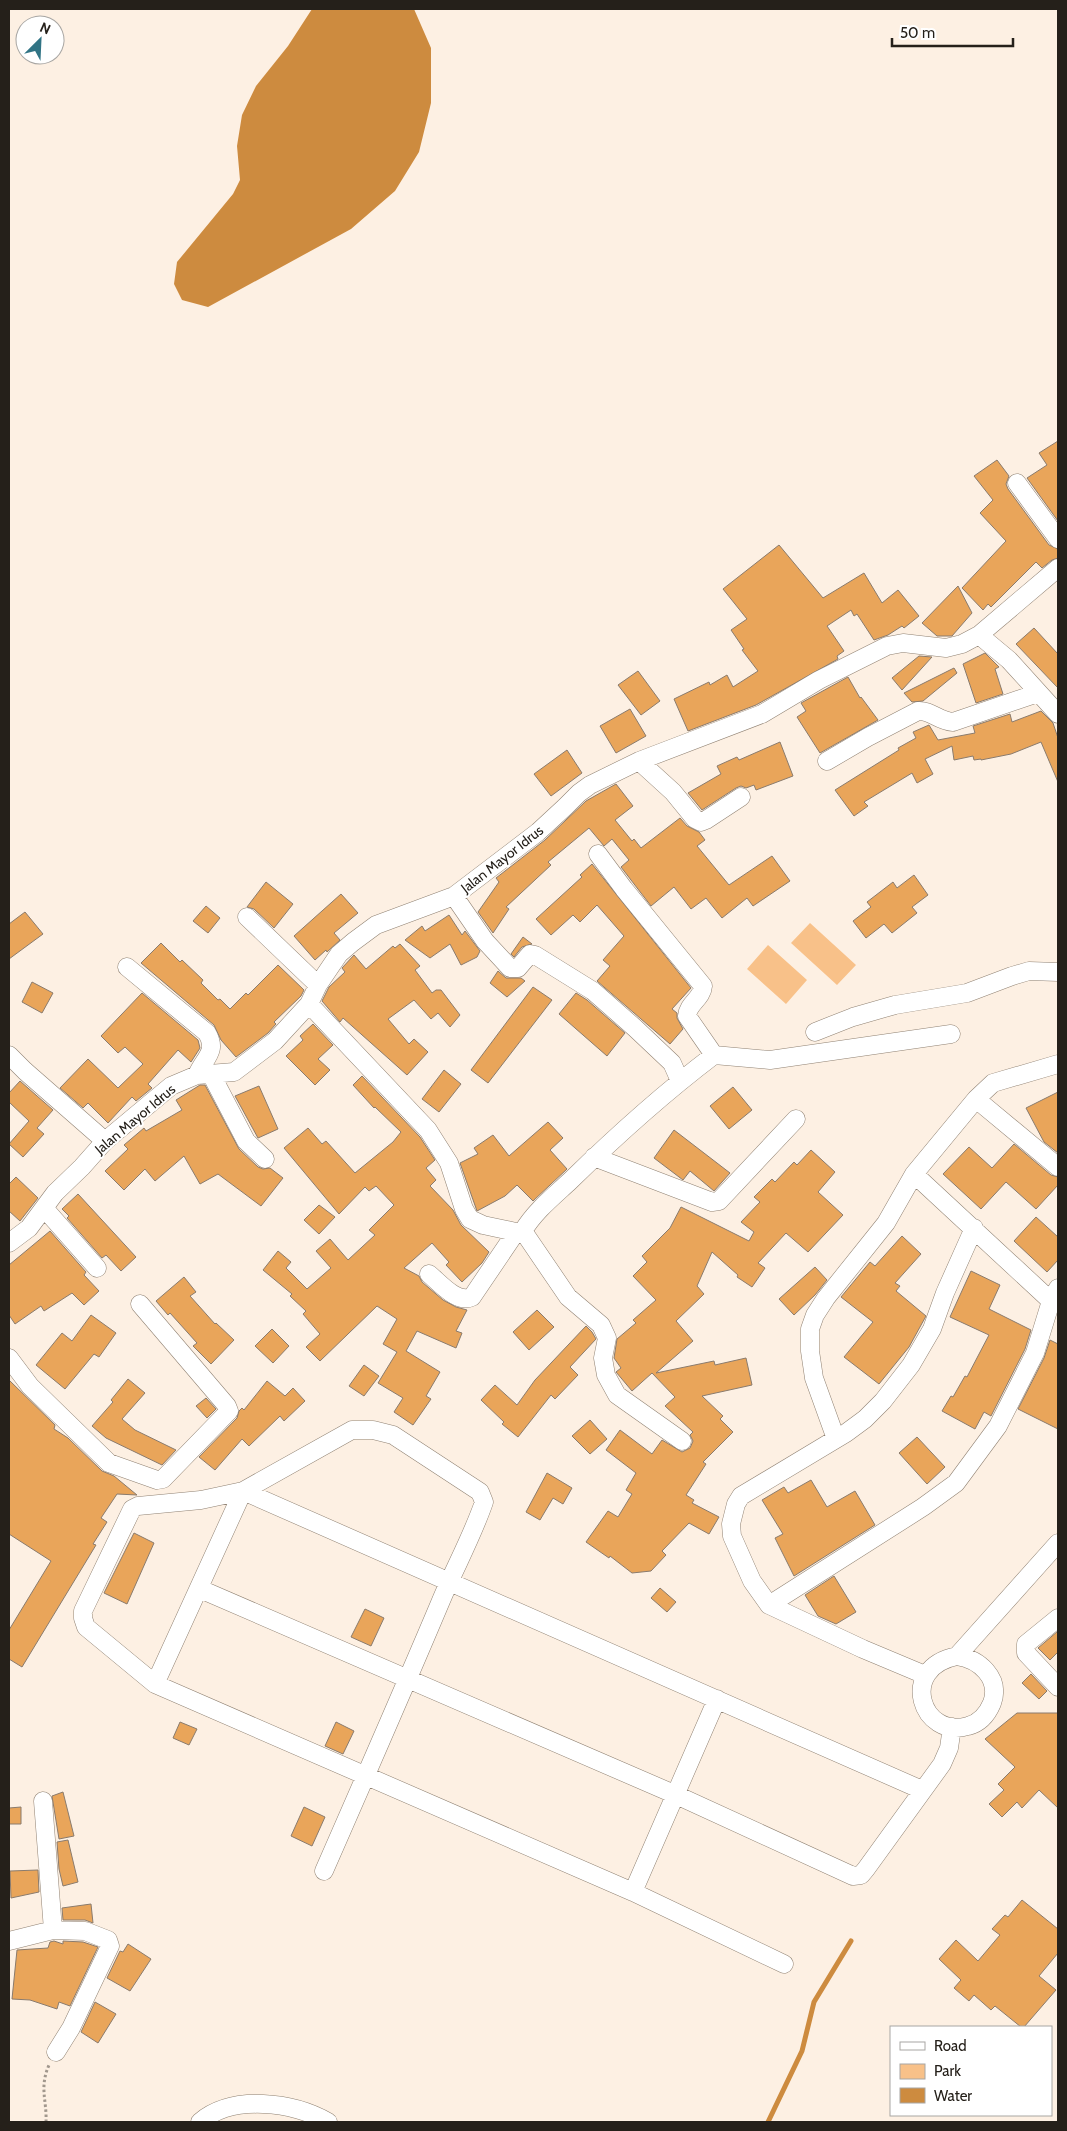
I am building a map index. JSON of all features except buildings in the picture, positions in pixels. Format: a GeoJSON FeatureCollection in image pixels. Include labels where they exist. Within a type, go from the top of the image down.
{"type":"FeatureCollection","features":[{"type":"Feature","properties":{"kind":"street"},"geometry":{"type":"LineString","coordinates":[[1017,483],[1058,540]]}},
{"type":"Feature","properties":{"kind":"street","name":"Jalan Mayor Idrus"},"geometry":{"type":"LineString","coordinates":[[9,1242],[29,1228],[55,1192],[82,1167],[105,1141],[171,1086],[204,1074],[234,1072],[275,1041],[309,1004],[318,985],[339,954],[353,942],[376,925],[454,896],[538,832],[566,807],[578,792],[604,777],[639,761],[762,714],[819,680],[888,646],[903,643],[946,648],[962,644],[979,635],[1058,568]]}},
{"type":"Feature","properties":{"kind":"street"},"geometry":{"type":"LineString","coordinates":[[979,635],[1009,660],[1058,714]]}},
{"type":"Feature","properties":{"kind":"street"},"geometry":{"type":"LineString","coordinates":[[827,761],[918,711],[925,710],[942,721],[953,722],[1038,693]]}},
{"type":"Feature","properties":{"kind":"street"},"geometry":{"type":"LineString","coordinates":[[639,761],[674,792],[695,819],[700,822],[741,797]]}},
{"type":"Feature","properties":{"kind":"street"},"geometry":{"type":"LineString","coordinates":[[598,854],[703,986],[701,995],[690,1007],[687,1016],[714,1055]]}},
{"type":"Feature","properties":{"kind":"street"},"geometry":{"type":"LineString","coordinates":[[454,896],[485,941],[510,968],[518,968],[526,957],[530,954],[535,955],[593,991],[672,1063],[680,1080]]}},
{"type":"Feature","properties":{"kind":"street"},"geometry":{"type":"LineString","coordinates":[[247,917],[318,985]]}},
{"type":"Feature","properties":{"kind":"street"},"geometry":{"type":"LineString","coordinates":[[126,967],[207,1033],[212,1043],[212,1051],[202,1064],[204,1074],[246,1141],[265,1159]]}},
{"type":"Feature","properties":{"kind":"street"},"geometry":{"type":"LineString","coordinates":[[816,1032],[853,1017],[895,1005],[967,993],[1030,971],[1058,972]]}},
{"type":"Feature","properties":{"kind":"street"},"geometry":{"type":"LineString","coordinates":[[309,1004],[428,1130],[449,1163],[464,1209],[470,1219],[483,1225],[520,1231],[568,1297],[601,1326],[607,1338],[604,1358],[606,1374],[617,1395],[682,1441]]}},
{"type":"Feature","properties":{"kind":"street"},"geometry":{"type":"LineString","coordinates":[[429,1274],[459,1298],[466,1300],[472,1297],[520,1231],[535,1215],[594,1158],[680,1080],[714,1055],[770,1060],[951,1034]]}},
{"type":"Feature","properties":{"kind":"street"},"geometry":{"type":"LineString","coordinates":[[9,1055],[105,1141]]}},
{"type":"Feature","properties":{"kind":"street"},"geometry":{"type":"LineString","coordinates":[[836,1439],[814,1378],[810,1351],[810,1329],[815,1315],[826,1298],[886,1223],[914,1174],[976,1100],[993,1083],[1058,1064]]}},
{"type":"Feature","properties":{"kind":"street"},"geometry":{"type":"LineString","coordinates":[[976,1100],[1058,1166]]}},
{"type":"Feature","properties":{"kind":"street"},"geometry":{"type":"LineString","coordinates":[[594,1158],[712,1202],[719,1201],[796,1119]]}},
{"type":"Feature","properties":{"kind":"street"},"geometry":{"type":"LineString","coordinates":[[769,1605],[923,1507],[956,1483],[1002,1418],[1035,1353],[1055,1294],[974,1228],[914,1174]]}},
{"type":"Feature","properties":{"kind":"street"},"geometry":{"type":"LineString","coordinates":[[44,1208],[96,1268]]}},
{"type":"Feature","properties":{"kind":"street"},"geometry":{"type":"LineString","coordinates":[[925,1676],[769,1605],[752,1582],[732,1536],[731,1524],[736,1504],[741,1496],[836,1439],[865,1419],[883,1401],[911,1365],[932,1329],[974,1228]]}},
{"type":"Feature","properties":{"kind":"street"},"geometry":{"type":"LineString","coordinates":[[9,1358],[30,1386],[109,1463],[157,1480],[163,1479],[229,1411],[227,1406],[140,1304]]}},
{"type":"Feature","properties":{"kind":"street"},"geometry":{"type":"LineString","coordinates":[[324,1871],[366,1776],[408,1679],[449,1581],[479,1518],[484,1502],[480,1492],[393,1435],[373,1430],[352,1430],[243,1491],[201,1500],[138,1506],[132,1509],[83,1611],[86,1627],[155,1684],[366,1776],[633,1892],[784,1964]]}},
{"type":"Feature","properties":{"kind":"street"},"geometry":{"type":"LineString","coordinates":[[243,1491],[922,1790]]}},
{"type":"Feature","properties":{"kind":"street"},"geometry":{"type":"LineString","coordinates":[[155,1684],[200,1589],[243,1491]]}},
{"type":"Feature","properties":{"kind":"street"},"geometry":{"type":"LineString","coordinates":[[957,1656],[1058,1543]]}},
{"type":"Feature","properties":{"kind":"street"},"geometry":{"type":"LineString","coordinates":[[200,1589],[674,1794],[853,1876],[861,1875],[866,1869],[942,1764],[949,1748],[952,1728]]}},
{"type":"Feature","properties":{"kind":"street"},"geometry":{"type":"LineString","coordinates":[[1058,1618],[1026,1644],[1026,1653],[1058,1687]]}},
{"type":"Feature","properties":{"kind":"street"},"geometry":{"type":"LineString","coordinates":[[957,1656],[967,1657],[978,1662],[991,1678],[994,1689],[993,1700],[989,1710],[982,1718],[963,1728],[952,1728],[934,1720],[928,1712],[922,1694],[925,1676],[933,1665],[957,1656]]}},
{"type":"Feature","properties":{"kind":"street"},"geometry":{"type":"LineString","coordinates":[[633,1892],[674,1794],[717,1699]]}},
{"type":"Feature","properties":{"kind":"street"},"geometry":{"type":"LineString","coordinates":[[43,1801],[53,1930]]}},
{"type":"Feature","properties":{"kind":"street"},"geometry":{"type":"LineString","coordinates":[[9,1941],[53,1930],[85,1931],[108,1940],[110,1946],[71,2028],[56,2052]]}},
{"type":"Feature","properties":{"kind":"street"},"geometry":{"type":"LineString","coordinates":[[200,2122],[216,2111],[256,2104],[282,2114],[312,2113],[328,2122]]}},
{"type":"Feature","properties":{"kind":"path"},"geometry":{"type":"LineString","coordinates":[[46,2122],[47,2113],[43,2095],[43,2078],[56,2052]]}},
{"type":"Feature","properties":{"kind":"green space"},"geometry":{"type":"Polygon","coordinates":[[[810,923],[856,965],[837,985],[791,943],[810,923]]]}},
{"type":"Feature","properties":{"kind":"green space"},"geometry":{"type":"Polygon","coordinates":[[[768,945],[807,980],[786,1004],[747,969],[768,945]]]}},
{"type":"Feature","properties":{"kind":"water"},"geometry":{"type":"Polygon","coordinates":[[[312,9],[414,9],[431,48],[431,103],[419,152],[395,191],[351,229],[208,307],[182,300],[174,284],[177,262],[233,194],[240,180],[237,146],[242,115],[256,86],[288,46],[312,9]]]}},
{"type":"Feature","properties":{"kind":"waterway"},"geometry":{"type":"LineString","coordinates":[[768,2122],[802,2051],[814,2002],[851,1941]]}}]}
